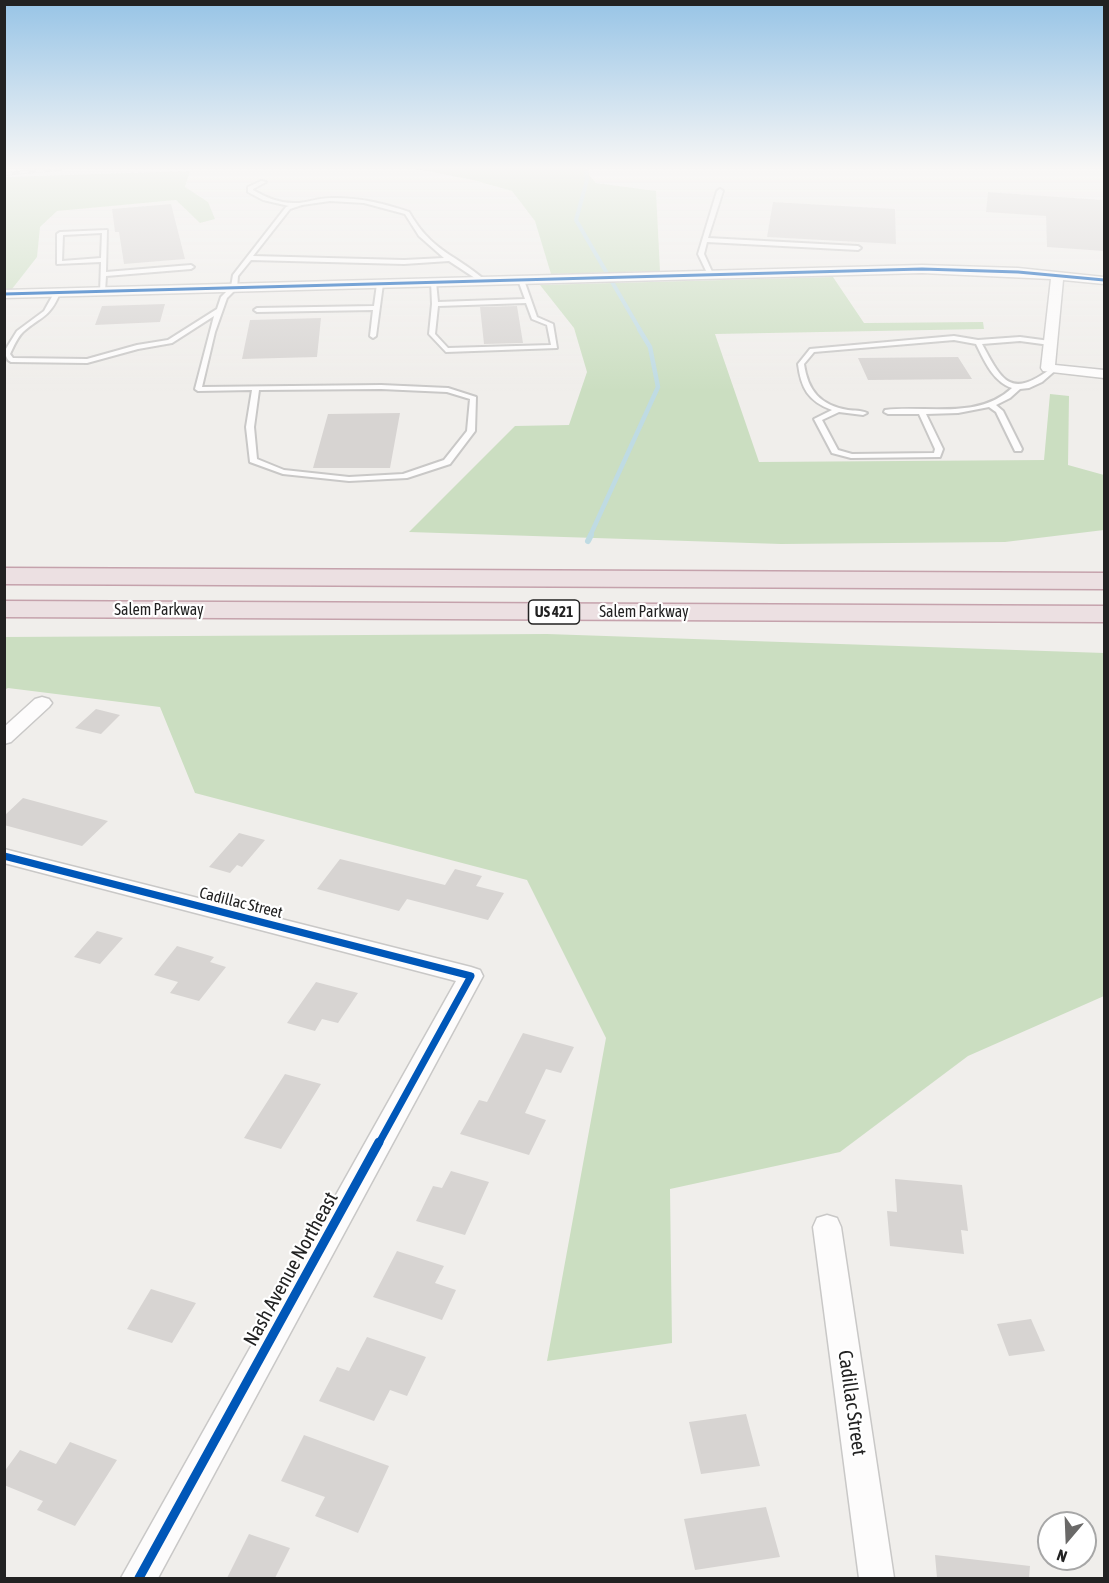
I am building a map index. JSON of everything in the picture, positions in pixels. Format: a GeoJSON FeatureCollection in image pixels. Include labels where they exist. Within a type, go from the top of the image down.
{"type":"FeatureCollection","features":[{"type":"Feature","properties":{"kind":"highway","name":"Salem Parkway"},"geometry":{"type":"LineString","coordinates":[[4,576],[1104,581]]}},
{"type":"Feature","properties":{"kind":"highway","name":"Salem Parkway"},"geometry":{"type":"LineString","coordinates":[[4,609],[1104,614]]}},
{"type":"Feature","properties":{"kind":"street"},"geometry":{"type":"LineString","coordinates":[[4,294],[885,270],[1057,276],[1104,280]]}},
{"type":"Feature","properties":{"kind":"street"},"geometry":{"type":"LineString","coordinates":[[1057,276],[1050,343],[1051,369],[1104,374]]}},
{"type":"Feature","properties":{"kind":"street"},"geometry":{"type":"LineString","coordinates":[[4,738],[42,703]]}},
{"type":"Feature","properties":{"kind":"street","name":"Cadillac Street"},"geometry":{"type":"LineString","coordinates":[[4,856],[471,976]]}},
{"type":"Feature","properties":{"kind":"street","name":"Nash Avenue Northeast"},"geometry":{"type":"LineString","coordinates":[[139,1578],[471,976]]}},
{"type":"Feature","properties":{"kind":"street","name":"Cadillac Street"},"geometry":{"type":"LineString","coordinates":[[827,1227],[877,1578]]}},
{"type":"Feature","properties":{"kind":"lane"},"geometry":{"type":"LineString","coordinates":[[60,243],[59,263],[103,260]]}},
{"type":"Feature","properties":{"kind":"lane"},"geometry":{"type":"LineString","coordinates":[[102,292],[104,243]]}},
{"type":"Feature","properties":{"kind":"lane"},"geometry":{"type":"LineString","coordinates":[[256,389],[250,427],[253,460],[283,472],[349,479],[404,476],[447,462],[471,431],[474,398],[448,390],[381,387],[198,389],[224,297],[234,288],[235,276],[261,243]]}},
{"type":"Feature","properties":{"kind":"lane"},"geometry":{"type":"LineString","coordinates":[[429,243],[438,252],[483,281]]}},
{"type":"Feature","properties":{"kind":"lane"},"geometry":{"type":"LineString","coordinates":[[705,243],[702,254],[710,274]]}},
{"type":"Feature","properties":{"kind":"lane"},"geometry":{"type":"LineString","coordinates":[[761,243],[858,248]]}},
{"type":"Feature","properties":{"kind":"lane"},"geometry":{"type":"LineString","coordinates":[[249,258],[404,262],[448,258]]}},
{"type":"Feature","properties":{"kind":"lane"},"geometry":{"type":"LineString","coordinates":[[103,274],[190,267]]}},
{"type":"Feature","properties":{"kind":"lane"},"geometry":{"type":"LineString","coordinates":[[433,282],[435,304],[432,334],[446,350],[555,347],[550,324],[534,318],[521,280]]}},
{"type":"Feature","properties":{"kind":"lane"},"geometry":{"type":"LineString","coordinates":[[373,336],[380,284]]}},
{"type":"Feature","properties":{"kind":"lane"},"geometry":{"type":"LineString","coordinates":[[57,293],[45,316],[20,331],[12,342],[7,354],[11,360],[87,361],[137,347],[170,342],[219,310]]}},
{"type":"Feature","properties":{"kind":"lane"},"geometry":{"type":"LineString","coordinates":[[435,304],[529,301]]}},
{"type":"Feature","properties":{"kind":"lane"},"geometry":{"type":"LineString","coordinates":[[257,310],[377,308]]}},
{"type":"Feature","properties":{"kind":"lane"},"geometry":{"type":"LineString","coordinates":[[863,413],[847,413],[829,407],[806,388],[801,364],[812,350],[954,338],[978,342],[1020,339],[1050,343]]}},
{"type":"Feature","properties":{"kind":"lane"},"geometry":{"type":"LineString","coordinates":[[978,342],[998,379],[1004,384],[1028,387],[1038,382],[1051,369]]}},
{"type":"Feature","properties":{"kind":"lane"},"geometry":{"type":"LineString","coordinates":[[888,412],[978,408],[1012,396],[1018,387]]}},
{"type":"Feature","properties":{"kind":"lane"},"geometry":{"type":"LineString","coordinates":[[990,404],[999,411],[1018,449]]}},
{"type":"Feature","properties":{"kind":"lane"},"geometry":{"type":"LineString","coordinates":[[837,410],[818,419],[835,451],[851,456],[937,455],[939,449],[921,411]]}},
{"type":"Feature","properties":{"kind":"green space"},"geometry":{"type":"Polygon","coordinates":[[[5,243],[38,243],[37,257],[12,289],[5,289],[5,243]]]}},
{"type":"Feature","properties":{"kind":"green space"},"geometry":{"type":"Polygon","coordinates":[[[542,243],[659,243],[660,271],[551,274],[542,243]]]}},
{"type":"Feature","properties":{"kind":"green space"},"geometry":{"type":"Polygon","coordinates":[[[833,277],[864,323],[983,322],[984,329],[715,334],[759,462],[1044,460],[1050,394],[1069,396],[1068,465],[1104,475],[1104,530],[1005,542],[781,544],[409,532],[515,426],[569,425],[587,372],[574,328],[540,285],[833,277]]]}},
{"type":"Feature","properties":{"kind":"green space"},"geometry":{"type":"Polygon","coordinates":[[[547,634],[1104,653],[1104,996],[968,1056],[840,1152],[670,1189],[672,1343],[547,1361],[606,1038],[527,880],[195,793],[160,707],[8,688],[4,690],[5,637],[547,634]]]}},
{"type":"Feature","properties":{"kind":"building"},"geometry":{"type":"Polygon","coordinates":[[[121,243],[181,243],[185,259],[124,264],[121,243]]]}},
{"type":"Feature","properties":{"kind":"building"},"geometry":{"type":"Polygon","coordinates":[[[1047,243],[1104,243],[1104,251],[1047,247],[1047,243]]]}},
{"type":"Feature","properties":{"kind":"building"},"geometry":{"type":"Polygon","coordinates":[[[165,304],[160,322],[95,325],[102,306],[165,304]]]}},
{"type":"Feature","properties":{"kind":"building"},"geometry":{"type":"Polygon","coordinates":[[[517,306],[523,343],[484,344],[480,307],[517,306]]]}},
{"type":"Feature","properties":{"kind":"building"},"geometry":{"type":"Polygon","coordinates":[[[321,318],[317,357],[242,359],[250,320],[321,318]]]}},
{"type":"Feature","properties":{"kind":"building"},"geometry":{"type":"Polygon","coordinates":[[[958,357],[972,379],[868,380],[858,358],[958,357]]]}},
{"type":"Feature","properties":{"kind":"building"},"geometry":{"type":"Polygon","coordinates":[[[400,413],[390,468],[313,468],[328,414],[400,413]]]}},
{"type":"Feature","properties":{"kind":"building"},"geometry":{"type":"Polygon","coordinates":[[[96,709],[120,715],[101,734],[75,728],[96,709]]]}},
{"type":"Feature","properties":{"kind":"building"},"geometry":{"type":"Polygon","coordinates":[[[23,798],[108,821],[82,846],[4,825],[4,816],[23,798]]]}},
{"type":"Feature","properties":{"kind":"building"},"geometry":{"type":"Polygon","coordinates":[[[239,833],[265,840],[242,867],[237,865],[230,873],[209,867],[239,833]]]}},
{"type":"Feature","properties":{"kind":"building"},"geometry":{"type":"Polygon","coordinates":[[[340,859],[445,885],[455,869],[482,876],[476,886],[504,893],[488,920],[407,899],[399,911],[317,889],[340,859]]]}},
{"type":"Feature","properties":{"kind":"building"},"geometry":{"type":"Polygon","coordinates":[[[97,931],[123,938],[100,964],[74,957],[97,931]]]}},
{"type":"Feature","properties":{"kind":"building"},"geometry":{"type":"Polygon","coordinates":[[[177,946],[214,957],[210,962],[226,967],[199,1001],[170,993],[178,982],[154,975],[177,946]]]}},
{"type":"Feature","properties":{"kind":"building"},"geometry":{"type":"Polygon","coordinates":[[[316,982],[358,993],[338,1023],[322,1019],[315,1031],[287,1023],[316,982]]]}},
{"type":"Feature","properties":{"kind":"building"},"geometry":{"type":"Polygon","coordinates":[[[523,1033],[574,1047],[561,1073],[546,1069],[525,1113],[546,1120],[529,1155],[460,1134],[479,1100],[487,1102],[523,1033]]]}},
{"type":"Feature","properties":{"kind":"building"},"geometry":{"type":"Polygon","coordinates":[[[285,1074],[321,1084],[281,1149],[244,1138],[285,1074]]]}},
{"type":"Feature","properties":{"kind":"building"},"geometry":{"type":"Polygon","coordinates":[[[451,1171],[489,1182],[465,1235],[416,1221],[433,1186],[442,1188],[451,1171]]]}},
{"type":"Feature","properties":{"kind":"building"},"geometry":{"type":"Polygon","coordinates":[[[895,1179],[962,1185],[968,1231],[961,1230],[964,1254],[890,1246],[887,1211],[897,1212],[895,1179]]]}},
{"type":"Feature","properties":{"kind":"building"},"geometry":{"type":"Polygon","coordinates":[[[397,1251],[444,1266],[435,1283],[456,1290],[442,1320],[373,1297],[397,1251]]]}},
{"type":"Feature","properties":{"kind":"building"},"geometry":{"type":"Polygon","coordinates":[[[151,1289],[196,1303],[172,1343],[127,1329],[151,1289]]]}},
{"type":"Feature","properties":{"kind":"building"},"geometry":{"type":"Polygon","coordinates":[[[1031,1319],[1045,1351],[1009,1356],[997,1324],[1031,1319]]]}},
{"type":"Feature","properties":{"kind":"building"},"geometry":{"type":"Polygon","coordinates":[[[367,1337],[426,1357],[407,1396],[390,1390],[374,1421],[319,1401],[337,1367],[349,1371],[367,1337]]]}},
{"type":"Feature","properties":{"kind":"building"},"geometry":{"type":"Polygon","coordinates":[[[746,1414],[760,1466],[701,1474],[689,1422],[746,1414]]]}},
{"type":"Feature","properties":{"kind":"building"},"geometry":{"type":"Polygon","coordinates":[[[304,1435],[389,1466],[358,1533],[315,1516],[325,1497],[281,1481],[304,1435]]]}},
{"type":"Feature","properties":{"kind":"building"},"geometry":{"type":"Polygon","coordinates":[[[70,1442],[117,1460],[75,1526],[37,1510],[43,1501],[4,1485],[4,1472],[20,1450],[56,1464],[70,1442]]]}},
{"type":"Feature","properties":{"kind":"building"},"geometry":{"type":"Polygon","coordinates":[[[766,1507],[780,1557],[695,1570],[684,1519],[766,1507]]]}},
{"type":"Feature","properties":{"kind":"building"},"geometry":{"type":"Polygon","coordinates":[[[249,1534],[290,1548],[275,1578],[227,1578],[249,1534]]]}},
{"type":"Feature","properties":{"kind":"building"},"geometry":{"type":"Polygon","coordinates":[[[935,1555],[1030,1566],[1029,1578],[937,1578],[935,1555]]]}},
{"type":"Feature","properties":{"kind":"waterway"},"geometry":{"type":"LineString","coordinates":[[589,243],[640,330]]}},
{"type":"Feature","properties":{"kind":"waterway"},"geometry":{"type":"LineString","coordinates":[[590,536],[658,387],[650,347],[639,329]]}},
{"type":"Feature","properties":{"kind":"waterway"},"geometry":{"type":"LineString","coordinates":[[588,541],[591,535]]}},
{"type":"Feature","properties":{"kind":"cycle path"},"geometry":{"type":"LineString","coordinates":[[4,294],[922,269],[1018,272],[1104,280]]}},
{"type":"Feature","properties":{"kind":"cycle path"},"geometry":{"type":"LineString","coordinates":[[4,856],[471,976],[139,1578]]}}]}
